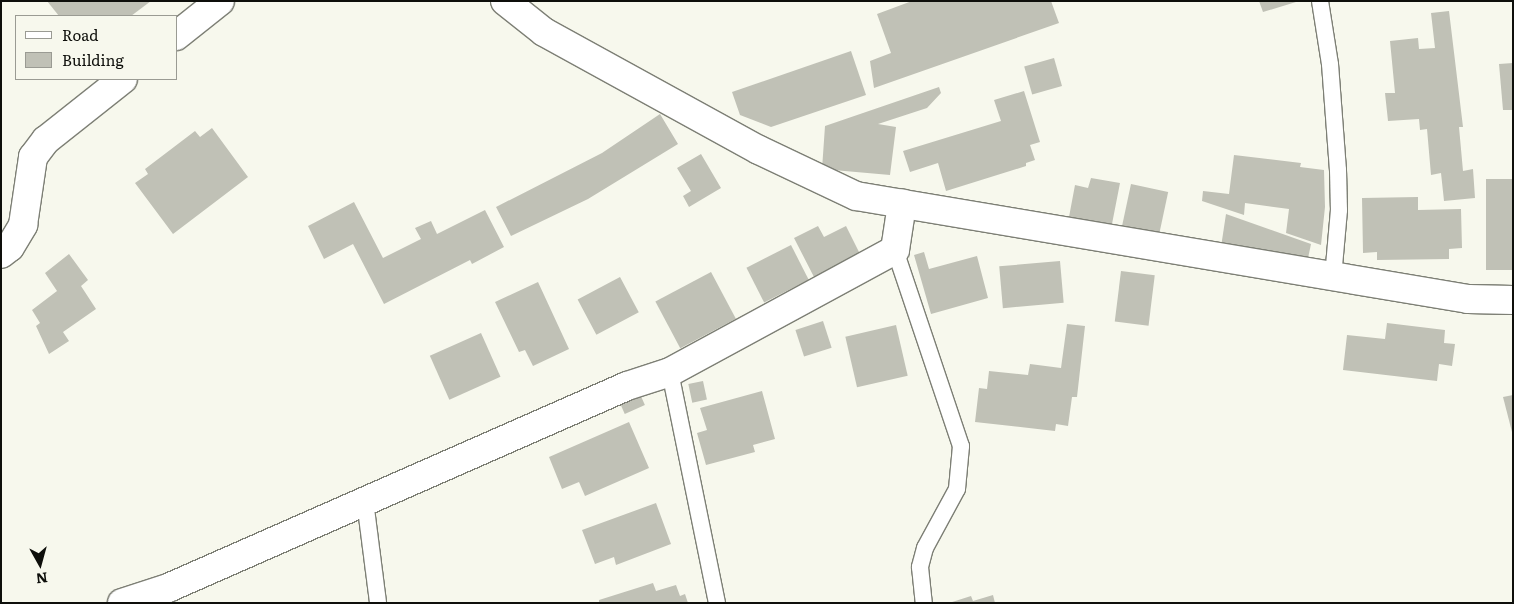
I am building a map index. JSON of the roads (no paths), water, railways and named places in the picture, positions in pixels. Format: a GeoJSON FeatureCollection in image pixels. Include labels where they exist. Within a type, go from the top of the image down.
{"type":"FeatureCollection","features":[{"type":"Feature","properties":{"kind":"street"},"geometry":{"type":"LineString","coordinates":[[178,34],[220,1]]}},
{"type":"Feature","properties":{"kind":"street"},"geometry":{"type":"LineString","coordinates":[[505,1],[544,32],[759,150],[856,196],[1468,299],[1513,300]]}},
{"type":"Feature","properties":{"kind":"street"},"geometry":{"type":"LineString","coordinates":[[1,254],[10,247],[23,225],[33,157],[46,140],[121,80]]}},
{"type":"Feature","properties":{"kind":"street"},"geometry":{"type":"LineString","coordinates":[[122,603],[168,588],[627,386],[670,372],[895,250],[902,204]]}},
{"type":"Feature","properties":{"kind":"lane"},"geometry":{"type":"LineString","coordinates":[[1320,1],[1330,64],[1338,170],[1339,210],[1333,277]]}},
{"type":"Feature","properties":{"kind":"lane"},"geometry":{"type":"LineString","coordinates":[[895,250],[961,446],[958,489],[925,548],[920,567],[924,603]]}},
{"type":"Feature","properties":{"kind":"lane"},"geometry":{"type":"LineString","coordinates":[[670,372],[716,603]]}},
{"type":"Feature","properties":{"kind":"lane"},"geometry":{"type":"LineString","coordinates":[[365,501],[378,603]]}}]}
